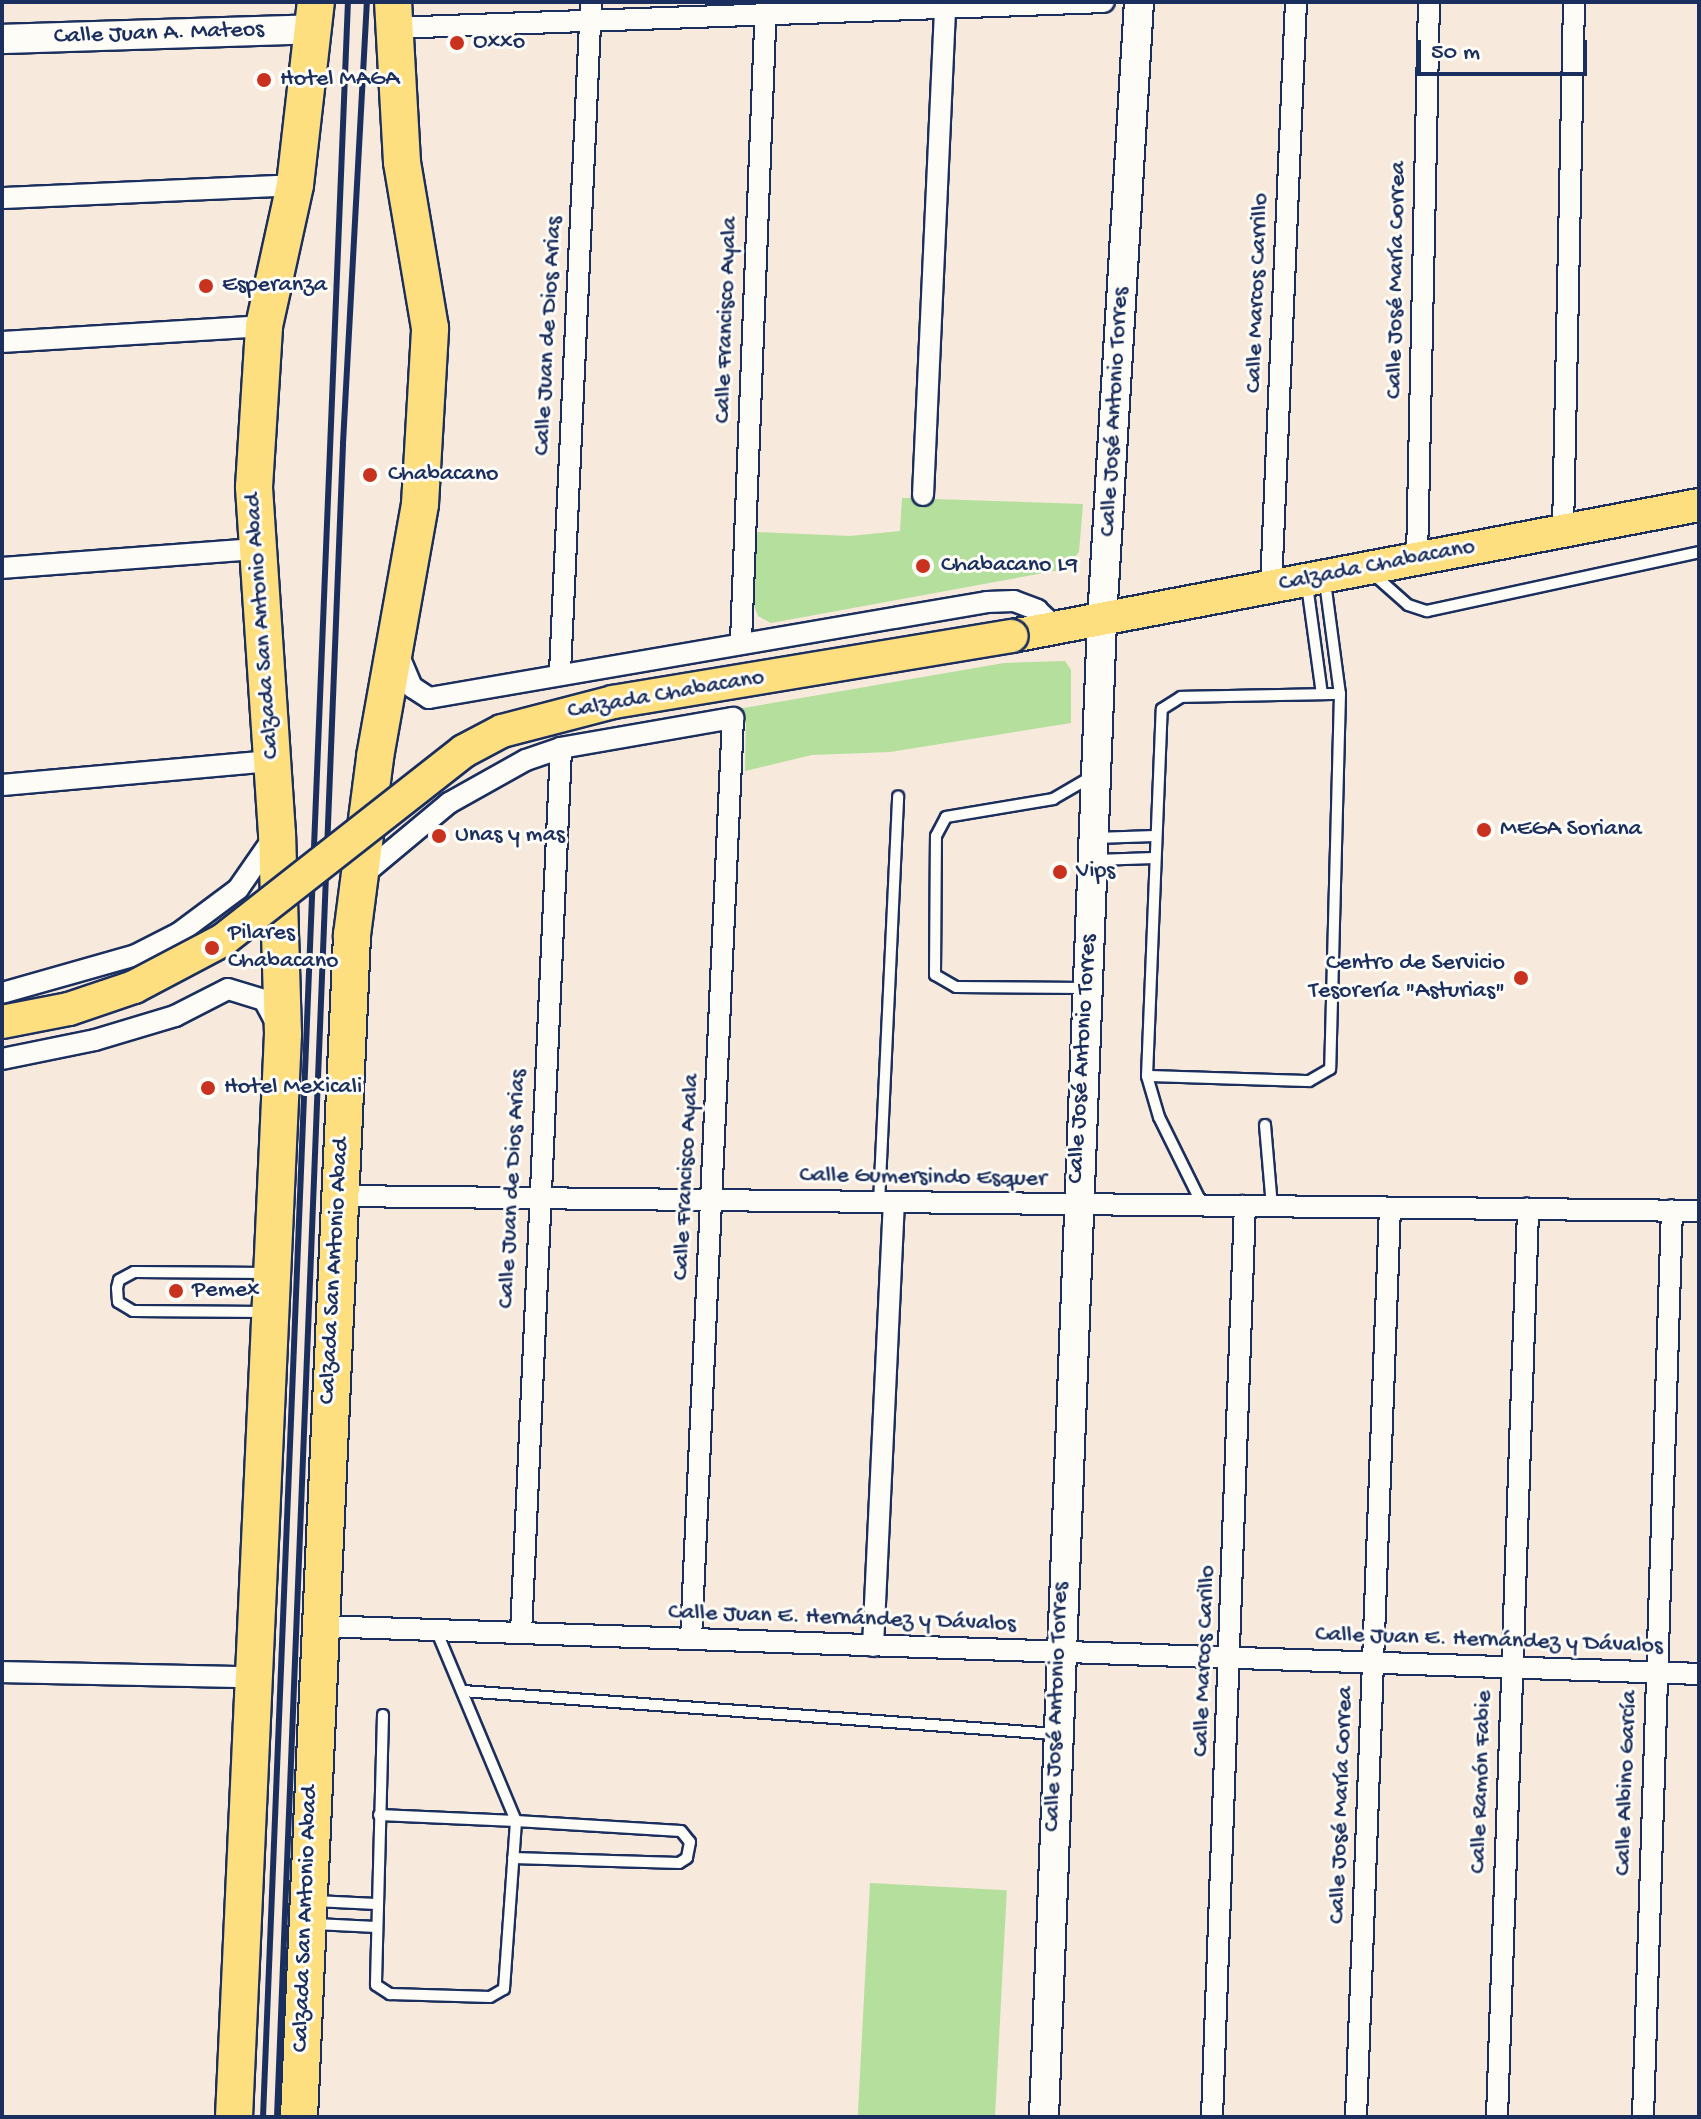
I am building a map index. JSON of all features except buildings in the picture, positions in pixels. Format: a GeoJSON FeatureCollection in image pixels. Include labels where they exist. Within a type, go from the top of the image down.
{"type":"FeatureCollection","features":[{"type":"Feature","properties":{"kind":"highway","name":"Calzada San Antonio Abad"},"geometry":{"type":"LineString","coordinates":[[234,2117],[251,1677],[283,1034],[277,834],[255,549],[264,326],[295,185],[316,15]]}},
{"type":"Feature","properties":{"kind":"highway","name":"Calzada San Antonio Abad"},"geometry":{"type":"LineString","coordinates":[[299,2117],[305,1912],[357,880],[420,504],[430,328],[402,162],[393,15]]}},
{"type":"Feature","properties":{"kind":"main road","name":"Calzada Chabacano"},"geometry":{"type":"LineString","coordinates":[[2,1022],[69,1009],[134,987],[223,940],[464,751],[541,717],[1056,628],[1699,505]]}},
{"type":"Feature","properties":{"kind":"street","name":"Calle Juan de Dios Arias"},"geometry":{"type":"LineString","coordinates":[[560,672],[591,2]]}},
{"type":"Feature","properties":{"kind":"street"},"geometry":{"type":"LineString","coordinates":[[393,15],[590,23],[765,9],[945,9],[1104,2]]}},
{"type":"Feature","properties":{"kind":"street","name":"Calle José Antonio Torres"},"geometry":{"type":"LineString","coordinates":[[1044,2117],[1058,1652],[1102,619],[1139,2]]}},
{"type":"Feature","properties":{"kind":"street","name":"Calle Marcos Carrillo"},"geometry":{"type":"LineString","coordinates":[[1271,586],[1296,2]]}},
{"type":"Feature","properties":{"kind":"street","name":"Calle José María Correa"},"geometry":{"type":"LineString","coordinates":[[1417,559],[1429,2]]}},
{"type":"Feature","properties":{"kind":"street"},"geometry":{"type":"LineString","coordinates":[[1563,531],[1574,2]]}},
{"type":"Feature","properties":{"kind":"street","name":"Calle Francisco Ayala"},"geometry":{"type":"LineString","coordinates":[[741,641],[765,9]]}},
{"type":"Feature","properties":{"kind":"street"},"geometry":{"type":"LineString","coordinates":[[923,495],[945,9]]}},
{"type":"Feature","properties":{"kind":"street","name":"Calle Juan A. Mateos"},"geometry":{"type":"LineString","coordinates":[[2,39],[316,15]]}},
{"type":"Feature","properties":{"kind":"street"},"geometry":{"type":"LineString","coordinates":[[2,198],[295,185]]}},
{"type":"Feature","properties":{"kind":"street"},"geometry":{"type":"LineString","coordinates":[[2,342],[264,326]]}},
{"type":"Feature","properties":{"kind":"street"},"geometry":{"type":"LineString","coordinates":[[2,568],[255,549]]}},
{"type":"Feature","properties":{"kind":"street","name":"Calzada Chabacano"},"geometry":{"type":"LineString","coordinates":[[394,645],[412,687],[429,698],[560,672],[987,602],[1014,601],[1037,610],[1056,628]]}},
{"type":"Feature","properties":{"kind":"street","name":"Calle Francisco Ayala"},"geometry":{"type":"LineString","coordinates":[[691,1639],[733,718]]}},
{"type":"Feature","properties":{"kind":"street","name":"Calzada Chabacano"},"geometry":{"type":"LineString","coordinates":[[357,880],[449,803],[489,778],[561,748],[733,718]]}},
{"type":"Feature","properties":{"kind":"street","name":"Calle Juan de Dios Arias"},"geometry":{"type":"LineString","coordinates":[[521,1633],[537,1200],[561,748]]}},
{"type":"Feature","properties":{"kind":"street"},"geometry":{"type":"LineString","coordinates":[[2,785],[272,761]]}},
{"type":"Feature","properties":{"kind":"street"},"geometry":{"type":"LineString","coordinates":[[2,993],[136,955],[179,933],[238,889],[277,834]]}},
{"type":"Feature","properties":{"kind":"street"},"geometry":{"type":"LineString","coordinates":[[2,1059],[95,1040],[175,1016],[228,989],[264,1000],[283,1034]]}},
{"type":"Feature","properties":{"kind":"street","name":"Calle Gumersindo Esquer"},"geometry":{"type":"LineString","coordinates":[[339,1196],[1699,1211]]}},
{"type":"Feature","properties":{"kind":"street"},"geometry":{"type":"LineString","coordinates":[[873,1646],[886,1203]]}},
{"type":"Feature","properties":{"kind":"street","name":"Calle Marcos Carillo"},"geometry":{"type":"LineString","coordinates":[[1212,2117],[1232,1658],[1245,1206]]}},
{"type":"Feature","properties":{"kind":"street","name":"Calle José María Correa"},"geometry":{"type":"LineString","coordinates":[[1356,2117],[1390,1208]]}},
{"type":"Feature","properties":{"kind":"street","name":"Calle Ramón Fabie"},"geometry":{"type":"LineString","coordinates":[[1497,2117],[1528,1209]]}},
{"type":"Feature","properties":{"kind":"street","name":"Calle Albino García"},"geometry":{"type":"LineString","coordinates":[[1643,2117],[1672,1210]]}},
{"type":"Feature","properties":{"kind":"street","name":"Calle Juan E. Hernández y Dávalos"},"geometry":{"type":"LineString","coordinates":[[319,1626],[1699,1674]]}},
{"type":"Feature","properties":{"kind":"street"},"geometry":{"type":"LineString","coordinates":[[2,1672],[251,1677]]}},
{"type":"Feature","properties":{"kind":"lane"},"geometry":{"type":"LineString","coordinates":[[1367,568],[1408,605],[1427,611],[1699,552]]}},
{"type":"Feature","properties":{"kind":"lane"},"geometry":{"type":"LineString","coordinates":[[1147,1076],[1309,1081],[1330,1069],[1340,694],[1315,578]]}},
{"type":"Feature","properties":{"kind":"lane"},"geometry":{"type":"LineString","coordinates":[[1315,578],[1322,694]]}},
{"type":"Feature","properties":{"kind":"lane"},"geometry":{"type":"LineString","coordinates":[[1203,1206],[1159,1117],[1147,1076],[1158,720],[1170,700],[1340,694]]}},
{"type":"Feature","properties":{"kind":"lane"},"geometry":{"type":"LineString","coordinates":[[1086,988],[956,987],[935,975],[936,836],[946,817],[1053,799],[1096,774]]}},
{"type":"Feature","properties":{"kind":"lane"},"geometry":{"type":"LineString","coordinates":[[886,1203],[898,796]]}},
{"type":"Feature","properties":{"kind":"lane"},"geometry":{"type":"LineString","coordinates":[[1093,849],[1155,836]]}},
{"type":"Feature","properties":{"kind":"lane"},"geometry":{"type":"LineString","coordinates":[[1093,849],[1154,858]]}},
{"type":"Feature","properties":{"kind":"lane"},"geometry":{"type":"LineString","coordinates":[[1265,1125],[1272,1207]]}},
{"type":"Feature","properties":{"kind":"lane"},"geometry":{"type":"LineString","coordinates":[[269,1312],[133,1311],[118,1302],[117,1288],[119,1280],[134,1272],[270,1273]]}},
{"type":"Feature","properties":{"kind":"lane"},"geometry":{"type":"LineString","coordinates":[[383,1715],[374,1977],[382,1991],[498,1995],[507,1981],[516,1821],[436,1630]]}},
{"type":"Feature","properties":{"kind":"lane"},"geometry":{"type":"LineString","coordinates":[[463,1691],[1056,1734]]}},
{"type":"Feature","properties":{"kind":"lane"},"geometry":{"type":"LineString","coordinates":[[379,1815],[681,1831],[690,1842],[687,1858],[679,1863],[513,1858]]}},
{"type":"Feature","properties":{"kind":"lane"},"geometry":{"type":"LineString","coordinates":[[305,1912],[376,1904]]}},
{"type":"Feature","properties":{"kind":"lane"},"geometry":{"type":"LineString","coordinates":[[305,1912],[376,1927]]}},
{"type":"Feature","properties":{"kind":"green space"},"geometry":{"type":"Polygon","coordinates":[[[902,498],[1083,504],[1079,552],[1065,569],[771,623],[758,616],[752,600],[755,532],[850,536],[900,531],[902,498]]]}},
{"type":"Feature","properties":{"kind":"green space"},"geometry":{"type":"Polygon","coordinates":[[[1065,661],[1071,670],[1071,723],[890,752],[812,755],[745,771],[746,721],[732,710],[1004,663],[1065,661]]]}},
{"type":"Feature","properties":{"kind":"green space"},"geometry":{"type":"Polygon","coordinates":[[[870,1883],[1007,1890],[995,2117],[858,2117],[870,1883]]]}},
{"type":"Feature","properties":{"kind":"railway"},"geometry":{"type":"LineString","coordinates":[[263,2117],[348,2]]}},
{"type":"Feature","properties":{"kind":"railway"},"geometry":{"type":"LineString","coordinates":[[277,2117],[343,443],[367,2]]}},
{"type":"Feature","properties":{"kind":"place","name":"Oxxo"},"geometry":{"type":"Point","coordinates":[457,43]}},
{"type":"Feature","properties":{"kind":"place","name":"Hotel MAGA"},"geometry":{"type":"Point","coordinates":[264,80]}},
{"type":"Feature","properties":{"kind":"place","name":"Esperanza"},"geometry":{"type":"Point","coordinates":[206,286]}},
{"type":"Feature","properties":{"kind":"place","name":"Chabacano"},"geometry":{"type":"Point","coordinates":[370,475]}},
{"type":"Feature","properties":{"kind":"place","name":"Chabacano L9"},"geometry":{"type":"Point","coordinates":[923,566]}},
{"type":"Feature","properties":{"kind":"place","name":"MEGA Soriana"},"geometry":{"type":"Point","coordinates":[1484,830]}},
{"type":"Feature","properties":{"kind":"place","name":"Unas y mas"},"geometry":{"type":"Point","coordinates":[439,836]}},
{"type":"Feature","properties":{"kind":"place","name":"Vips"},"geometry":{"type":"Point","coordinates":[1060,872]}},
{"type":"Feature","properties":{"kind":"place","name":"Pilares Chabacano"},"geometry":{"type":"Point","coordinates":[212,948]}},
{"type":"Feature","properties":{"kind":"place","name":"Centro de Servicio Tesorería \"Asturias\""},"geometry":{"type":"Point","coordinates":[1521,978]}},
{"type":"Feature","properties":{"kind":"place","name":"Hotel Mexicali"},"geometry":{"type":"Point","coordinates":[208,1088]}},
{"type":"Feature","properties":{"kind":"place","name":"Pemex"},"geometry":{"type":"Point","coordinates":[176,1291]}}]}
